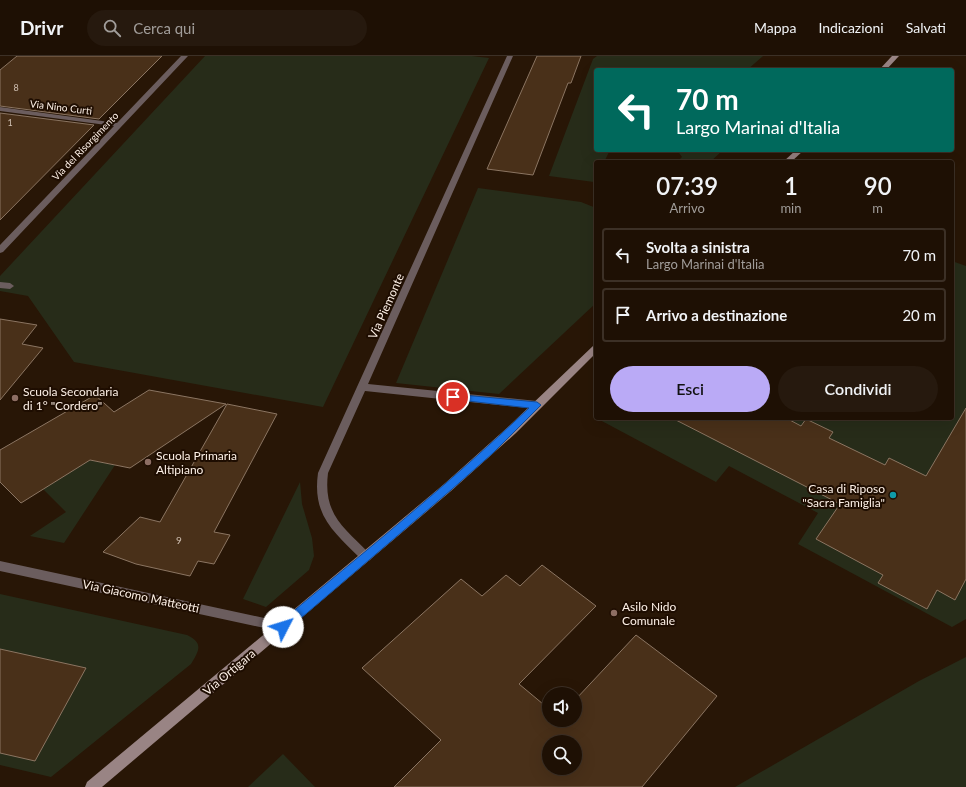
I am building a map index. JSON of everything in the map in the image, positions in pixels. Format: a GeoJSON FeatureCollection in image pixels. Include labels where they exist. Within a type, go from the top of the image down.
{"type":"FeatureCollection","features":[{"type":"Feature","properties":{"kind":"street","name":"Via del Risorgimento"},"geometry":{"type":"LineString","coordinates":[[0,250],[185,56]]}},
{"type":"Feature","properties":{"kind":"street","name":"Via Piemonte"},"geometry":{"type":"LineString","coordinates":[[366,557],[328,516],[322,501],[320,487],[323,473],[510,56]]}},
{"type":"Feature","properties":{"kind":"street"},"geometry":{"type":"LineString","coordinates":[[884,68],[896,56]]}},
{"type":"Feature","properties":{"kind":"street","name":"Via Nino Curti"},"geometry":{"type":"LineString","coordinates":[[0,109],[119,125]]}},
{"type":"Feature","properties":{"kind":"street"},"geometry":{"type":"LineString","coordinates":[[790,160],[798,152]]}},
{"type":"Feature","properties":{"kind":"street"},"geometry":{"type":"LineString","coordinates":[[0,284],[10,286]]}},
{"type":"Feature","properties":{"kind":"street","name":"Via Ortigara"},"geometry":{"type":"LineString","coordinates":[[92,787],[490,451],[594,350]]}},
{"type":"Feature","properties":{"kind":"street"},"geometry":{"type":"LineString","coordinates":[[362,388],[537,405]]}},
{"type":"Feature","properties":{"kind":"street","name":"Via Giacomo Matteotti"},"geometry":{"type":"LineString","coordinates":[[0,566],[283,627]]}},
{"type":"Feature","properties":{"kind":"green space"},"geometry":{"type":"Polygon","coordinates":[[[205,56],[472,56],[489,58],[323,407],[74,362],[28,296],[0,291],[0,276],[205,56]]]}},
{"type":"Feature","properties":{"kind":"green space"},"geometry":{"type":"Polygon","coordinates":[[[597,56],[763,56],[749,68],[594,68],[594,152],[609,152],[605,160],[594,160],[594,182],[549,176],[593,59],[597,56]]]}},
{"type":"Feature","properties":{"kind":"green space"},"geometry":{"type":"Polygon","coordinates":[[[678,152],[721,152],[712,160],[679,160],[682,157],[678,152]]]}},
{"type":"Feature","properties":{"kind":"green space"},"geometry":{"type":"Polygon","coordinates":[[[478,188],[581,202],[594,207],[594,305],[499,394],[396,383],[478,188]]]}},
{"type":"Feature","properties":{"kind":"green space","name":"Casa di Riposo \"Sacra Famiglia\""},"geometry":{"type":"Polygon","coordinates":[[[954,262],[966,266],[966,619],[952,627],[798,544],[818,513],[729,466],[716,482],[600,420],[954,420],[954,262]]]}},
{"type":"Feature","properties":{"kind":"green space"},"geometry":{"type":"Polygon","coordinates":[[[90,460],[115,465],[64,543],[30,536],[66,512],[43,489],[90,460]]]}},
{"type":"Feature","properties":{"kind":"green space"},"geometry":{"type":"Polygon","coordinates":[[[300,482],[302,504],[312,538],[314,556],[309,570],[266,607],[243,599],[300,482]]]}},
{"type":"Feature","properties":{"kind":"green space"},"geometry":{"type":"Polygon","coordinates":[[[0,594],[187,635],[196,641],[198,644],[198,651],[191,664],[51,777],[0,765],[0,594]]]}},
{"type":"Feature","properties":{"kind":"green space"},"geometry":{"type":"Polygon","coordinates":[[[966,657],[966,787],[735,787],[919,681],[966,657]]]}},
{"type":"Feature","properties":{"kind":"green space"},"geometry":{"type":"Polygon","coordinates":[[[283,754],[315,787],[248,787],[283,754]]]}},
{"type":"Feature","properties":{"kind":"building"},"geometry":{"type":"Polygon","coordinates":[[[17,56],[162,56],[99,119],[0,106],[0,70],[17,56]]]}},
{"type":"Feature","properties":{"kind":"building"},"geometry":{"type":"Polygon","coordinates":[[[537,56],[581,56],[571,83],[568,83],[533,175],[487,169],[537,56]]]}},
{"type":"Feature","properties":{"kind":"building"},"geometry":{"type":"Polygon","coordinates":[[[0,113],[94,125],[0,220],[0,113]]]}},
{"type":"Feature","properties":{"kind":"building"},"geometry":{"type":"Polygon","coordinates":[[[0,319],[37,325],[22,344],[43,348],[0,400],[0,319]]]}},
{"type":"Feature","properties":{"kind":"building"},"geometry":{"type":"Polygon","coordinates":[[[149,390],[226,404],[130,468],[90,460],[21,503],[0,482],[0,450],[95,395],[114,412],[149,390]]]}},
{"type":"Feature","properties":{"kind":"building"},"geometry":{"type":"Polygon","coordinates":[[[227,404],[277,414],[214,532],[230,535],[214,564],[198,561],[190,576],[136,564],[103,552],[140,517],[160,522],[227,404]]]}},
{"type":"Feature","properties":{"kind":"building","name":"Casa di Riposo \"Sacra Famiglia\""},"geometry":{"type":"Polygon","coordinates":[[[966,408],[966,579],[955,600],[937,590],[927,609],[878,583],[883,575],[816,539],[840,504],[676,420],[790,420],[801,426],[805,420],[808,420],[833,432],[829,438],[885,465],[889,458],[926,476],[966,408]]]}},
{"type":"Feature","properties":{"kind":"building"},"geometry":{"type":"Polygon","coordinates":[[[542,565],[596,606],[519,684],[542,703],[542,727],[582,727],[582,693],[636,635],[717,696],[642,787],[394,787],[441,740],[362,668],[461,579],[482,596],[506,575],[520,586],[542,565]]]}},
{"type":"Feature","properties":{"kind":"building"},"geometry":{"type":"Polygon","coordinates":[[[0,649],[86,668],[35,761],[0,753],[0,649]]]}},
{"type":"Feature","properties":{"kind":"place","name":"Scuola Secondaria di 1° \"Cordero\""},"geometry":{"type":"Point","coordinates":[15,398]}},
{"type":"Feature","properties":{"kind":"place","name":"Scuola Primaria Altipiano"},"geometry":{"type":"Point","coordinates":[148,462]}},
{"type":"Feature","properties":{"kind":"place","name":"Casa di Riposo \"Sacra Famiglia\""},"geometry":{"type":"Point","coordinates":[893,495]}},
{"type":"Feature","properties":{"kind":"place","name":"Asilo Nido Comunale"},"geometry":{"type":"Point","coordinates":[614,613]}},
{"type":"Feature","properties":{"kind":"route"},"geometry":{"type":"LineString","coordinates":[[283,627],[490,451],[537,405],[453,397]]}}]}
